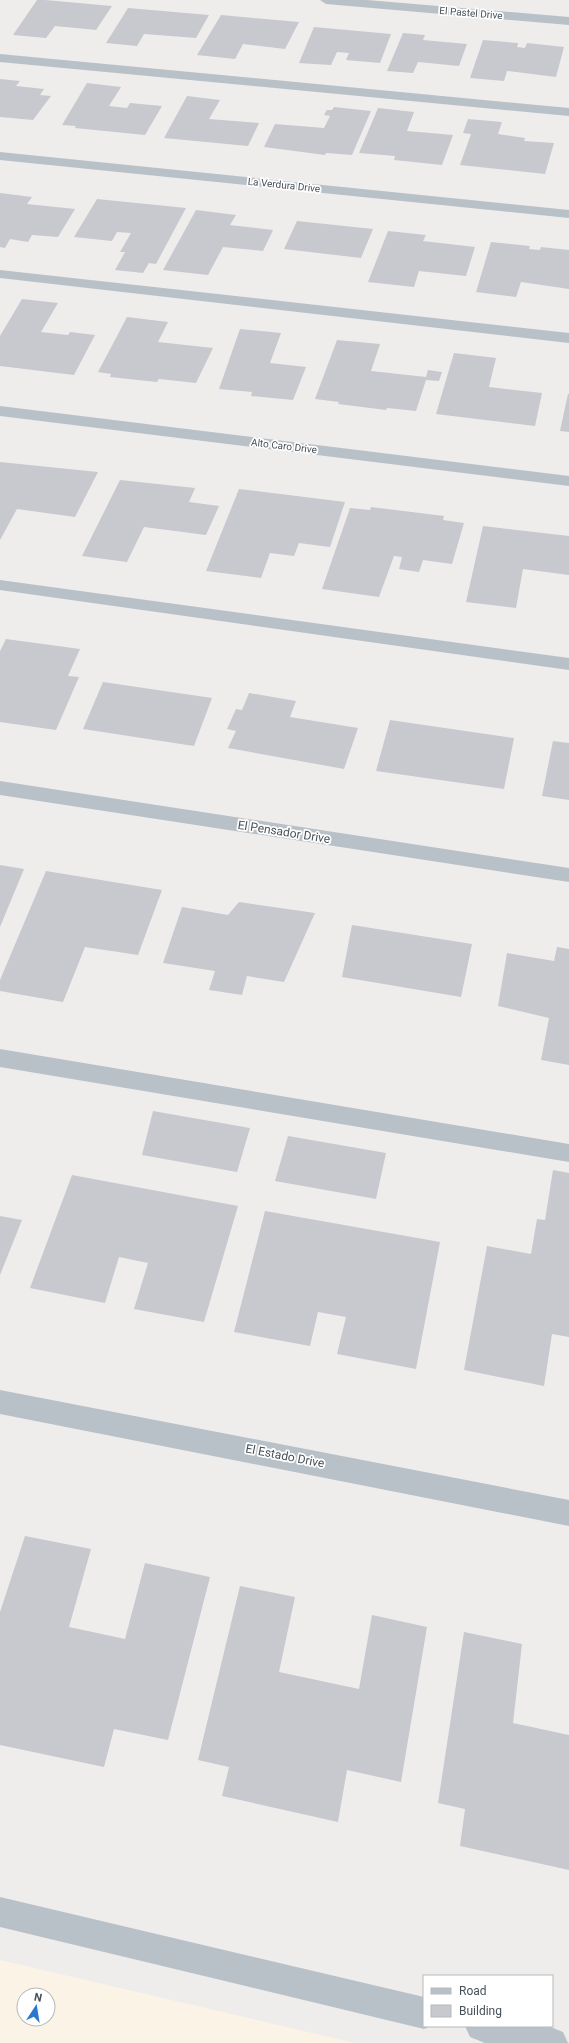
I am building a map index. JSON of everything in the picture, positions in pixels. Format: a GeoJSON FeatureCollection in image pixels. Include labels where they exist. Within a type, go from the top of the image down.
{"type":"FeatureCollection","features":[{"type":"Feature","properties":{"kind":"street","name":"El Pastel Drive"},"geometry":{"type":"LineString","coordinates":[[326,0],[569,21]]}},
{"type":"Feature","properties":{"kind":"street"},"geometry":{"type":"LineString","coordinates":[[0,58],[569,112]]}},
{"type":"Feature","properties":{"kind":"street","name":"La Verdura Drive"},"geometry":{"type":"LineString","coordinates":[[0,156],[569,214]]}},
{"type":"Feature","properties":{"kind":"street"},"geometry":{"type":"LineString","coordinates":[[0,274],[569,338]]}},
{"type":"Feature","properties":{"kind":"street","name":"Alto Caro Drive"},"geometry":{"type":"LineString","coordinates":[[0,411],[569,481]]}},
{"type":"Feature","properties":{"kind":"street"},"geometry":{"type":"LineString","coordinates":[[0,585],[569,664]]}},
{"type":"Feature","properties":{"kind":"street","name":"El Pensador Drive"},"geometry":{"type":"LineString","coordinates":[[0,788],[569,875]]}},
{"type":"Feature","properties":{"kind":"street"},"geometry":{"type":"LineString","coordinates":[[0,1058],[569,1153]]}},
{"type":"Feature","properties":{"kind":"street","name":"El Estado Drive"},"geometry":{"type":"LineString","coordinates":[[0,1402],[212,1442],[569,1513]]}},
{"type":"Feature","properties":{"kind":"street"},"geometry":{"type":"LineString","coordinates":[[0,1912],[423,2013]]}},
{"type":"Feature","properties":{"kind":"street"},"geometry":{"type":"LineString","coordinates":[[484,2027],[552,2043]]}},
{"type":"Feature","properties":{"kind":"shaded area"},"geometry":{"type":"Polygon","coordinates":[[[0,1960],[355,2043],[0,2043],[0,1960]]]}},
{"type":"Feature","properties":{"kind":"building"},"geometry":{"type":"Polygon","coordinates":[[[37,0],[112,6],[96,30],[55,26],[46,38],[13,35],[37,0]]]}},
{"type":"Feature","properties":{"kind":"building"},"geometry":{"type":"Polygon","coordinates":[[[128,8],[209,15],[196,38],[144,34],[137,46],[106,43],[128,8]]]}},
{"type":"Feature","properties":{"kind":"building"},"geometry":{"type":"Polygon","coordinates":[[[221,15],[299,22],[285,49],[243,44],[235,59],[197,55],[221,15]]]}},
{"type":"Feature","properties":{"kind":"building"},"geometry":{"type":"Polygon","coordinates":[[[314,27],[391,34],[380,63],[346,60],[349,53],[337,52],[331,65],[299,63],[314,27]]]}},
{"type":"Feature","properties":{"kind":"building"},"geometry":{"type":"Polygon","coordinates":[[[403,33],[425,35],[423,40],[467,44],[459,66],[418,62],[413,73],[387,71],[403,33]]]}},
{"type":"Feature","properties":{"kind":"building"},"geometry":{"type":"Polygon","coordinates":[[[483,40],[518,43],[517,47],[525,48],[527,43],[564,47],[556,77],[507,71],[504,81],[470,78],[483,40]]]}},
{"type":"Feature","properties":{"kind":"building"},"geometry":{"type":"Polygon","coordinates":[[[0,79],[20,81],[16,86],[44,89],[40,95],[51,96],[33,120],[0,117],[0,79]]]}},
{"type":"Feature","properties":{"kind":"building"},"geometry":{"type":"Polygon","coordinates":[[[87,83],[121,87],[109,106],[127,108],[130,103],[162,106],[145,135],[75,128],[76,126],[62,125],[87,83]]]}},
{"type":"Feature","properties":{"kind":"building"},"geometry":{"type":"Polygon","coordinates":[[[187,96],[220,100],[209,119],[259,123],[248,146],[164,138],[187,96]]]}},
{"type":"Feature","properties":{"kind":"building"},"geometry":{"type":"Polygon","coordinates":[[[334,107],[371,111],[352,155],[326,153],[325,155],[264,147],[275,124],[324,128],[330,116],[324,115],[327,110],[332,110],[334,107]]]}},
{"type":"Feature","properties":{"kind":"building"},"geometry":{"type":"Polygon","coordinates":[[[378,108],[414,112],[407,131],[453,135],[442,165],[394,160],[395,156],[359,153],[378,108]]]}},
{"type":"Feature","properties":{"kind":"building"},"geometry":{"type":"Polygon","coordinates":[[[468,119],[502,122],[498,134],[525,138],[524,141],[554,143],[545,174],[460,165],[471,134],[463,133],[468,119]]]}},
{"type":"Feature","properties":{"kind":"building"},"geometry":{"type":"Polygon","coordinates":[[[0,193],[32,197],[27,204],[75,209],[58,237],[32,235],[28,242],[10,239],[5,248],[0,247],[0,193]]]}},
{"type":"Feature","properties":{"kind":"building"},"geometry":{"type":"Polygon","coordinates":[[[97,199],[186,208],[156,264],[149,263],[143,273],[115,270],[125,252],[120,252],[131,233],[117,232],[112,241],[74,237],[97,199]]]}},
{"type":"Feature","properties":{"kind":"building"},"geometry":{"type":"Polygon","coordinates":[[[196,210],[236,215],[230,225],[273,230],[263,251],[223,247],[208,275],[163,270],[196,210]]]}},
{"type":"Feature","properties":{"kind":"building"},"geometry":{"type":"Polygon","coordinates":[[[297,221],[373,229],[361,258],[284,249],[297,221]]]}},
{"type":"Feature","properties":{"kind":"building"},"geometry":{"type":"Polygon","coordinates":[[[388,231],[426,235],[423,241],[475,247],[466,276],[419,271],[414,287],[368,282],[388,231]]]}},
{"type":"Feature","properties":{"kind":"building"},"geometry":{"type":"Polygon","coordinates":[[[491,242],[530,246],[529,249],[540,250],[541,247],[569,250],[569,289],[521,282],[516,297],[476,292],[491,242]]]}},
{"type":"Feature","properties":{"kind":"building"},"geometry":{"type":"Polygon","coordinates":[[[22,299],[58,303],[41,332],[68,335],[70,332],[95,335],[74,375],[0,366],[0,336],[22,299]]]}},
{"type":"Feature","properties":{"kind":"building"},"geometry":{"type":"Polygon","coordinates":[[[127,317],[168,322],[158,342],[213,348],[196,383],[159,379],[157,382],[110,377],[111,374],[98,372],[127,317]]]}},
{"type":"Feature","properties":{"kind":"building"},"geometry":{"type":"Polygon","coordinates":[[[240,329],[281,333],[270,363],[306,367],[293,400],[251,396],[252,392],[219,389],[240,329]]]}},
{"type":"Feature","properties":{"kind":"building"},"geometry":{"type":"Polygon","coordinates":[[[337,340],[380,344],[371,371],[426,377],[428,370],[442,372],[439,381],[426,380],[416,411],[387,408],[386,410],[338,404],[339,402],[315,399],[337,340]]]}},
{"type":"Feature","properties":{"kind":"building"},"geometry":{"type":"Polygon","coordinates":[[[454,353],[496,358],[489,387],[542,393],[535,426],[436,414],[454,353]]]}},
{"type":"Feature","properties":{"kind":"building"},"geometry":{"type":"Polygon","coordinates":[[[569,394],[569,432],[560,431],[569,394]]]}},
{"type":"Feature","properties":{"kind":"building"},"geometry":{"type":"Polygon","coordinates":[[[0,462],[98,472],[75,517],[17,509],[0,540],[0,462]]]}},
{"type":"Feature","properties":{"kind":"building"},"geometry":{"type":"Polygon","coordinates":[[[120,480],[195,488],[189,502],[219,506],[206,535],[144,527],[127,562],[82,556],[120,480]]]}},
{"type":"Feature","properties":{"kind":"building"},"geometry":{"type":"Polygon","coordinates":[[[239,489],[345,502],[330,547],[299,543],[294,556],[270,553],[261,578],[206,571],[239,489]]]}},
{"type":"Feature","properties":{"kind":"building"},"geometry":{"type":"Polygon","coordinates":[[[371,507],[444,516],[443,520],[464,523],[452,564],[423,560],[419,572],[399,569],[402,557],[394,556],[379,597],[322,589],[350,508],[370,510],[371,507]]]}},
{"type":"Feature","properties":{"kind":"building"},"geometry":{"type":"Polygon","coordinates":[[[483,526],[569,536],[569,575],[523,569],[516,608],[466,602],[483,526]]]}},
{"type":"Feature","properties":{"kind":"building"},"geometry":{"type":"Polygon","coordinates":[[[6,639],[80,649],[68,676],[79,677],[56,730],[0,722],[0,651],[6,639]]]}},
{"type":"Feature","properties":{"kind":"building"},"geometry":{"type":"Polygon","coordinates":[[[103,682],[212,698],[194,746],[83,729],[103,682]]]}},
{"type":"Feature","properties":{"kind":"building"},"geometry":{"type":"Polygon","coordinates":[[[249,693],[296,701],[290,717],[358,728],[344,769],[228,748],[236,731],[227,729],[236,709],[242,710],[249,693]]]}},
{"type":"Feature","properties":{"kind":"building"},"geometry":{"type":"Polygon","coordinates":[[[390,720],[514,738],[504,789],[376,771],[390,720]]]}},
{"type":"Feature","properties":{"kind":"building"},"geometry":{"type":"Polygon","coordinates":[[[553,741],[569,743],[569,800],[542,796],[553,741]]]}},
{"type":"Feature","properties":{"kind":"building"},"geometry":{"type":"Polygon","coordinates":[[[0,865],[24,869],[0,927],[0,865]]]}},
{"type":"Feature","properties":{"kind":"building"},"geometry":{"type":"Polygon","coordinates":[[[46,871],[162,890],[138,955],[85,947],[63,1002],[0,991],[0,980],[46,871]]]}},
{"type":"Feature","properties":{"kind":"building"},"geometry":{"type":"Polygon","coordinates":[[[239,902],[315,913],[284,982],[247,976],[242,995],[209,990],[215,971],[163,963],[182,907],[228,915],[239,902]]]}},
{"type":"Feature","properties":{"kind":"building"},"geometry":{"type":"Polygon","coordinates":[[[352,925],[472,944],[461,997],[342,977],[352,925]]]}},
{"type":"Feature","properties":{"kind":"building"},"geometry":{"type":"Polygon","coordinates":[[[557,947],[569,949],[569,1065],[541,1060],[549,1018],[498,1006],[507,953],[554,961],[557,947]]]}},
{"type":"Feature","properties":{"kind":"building"},"geometry":{"type":"Polygon","coordinates":[[[153,1111],[250,1128],[237,1172],[142,1155],[153,1111]]]}},
{"type":"Feature","properties":{"kind":"building"},"geometry":{"type":"Polygon","coordinates":[[[288,1136],[386,1153],[376,1199],[275,1181],[288,1136]]]}},
{"type":"Feature","properties":{"kind":"building"},"geometry":{"type":"Polygon","coordinates":[[[553,1170],[569,1173],[569,1337],[552,1334],[544,1386],[464,1370],[487,1246],[531,1254],[537,1219],[545,1220],[553,1170]]]}},
{"type":"Feature","properties":{"kind":"building"},"geometry":{"type":"Polygon","coordinates":[[[72,1175],[238,1206],[204,1322],[134,1309],[148,1263],[119,1257],[105,1303],[30,1288],[72,1175]]]}},
{"type":"Feature","properties":{"kind":"building"},"geometry":{"type":"Polygon","coordinates":[[[265,1211],[440,1242],[416,1369],[337,1354],[346,1317],[318,1312],[310,1346],[234,1332],[265,1211]]]}},
{"type":"Feature","properties":{"kind":"building"},"geometry":{"type":"Polygon","coordinates":[[[0,1216],[22,1220],[0,1275],[0,1216]]]}},
{"type":"Feature","properties":{"kind":"building"},"geometry":{"type":"Polygon","coordinates":[[[25,1536],[91,1549],[69,1627],[125,1639],[145,1563],[210,1577],[168,1740],[114,1729],[104,1767],[0,1745],[0,1612],[25,1536]]]}},
{"type":"Feature","properties":{"kind":"building"},"geometry":{"type":"Polygon","coordinates":[[[240,1586],[295,1597],[279,1672],[359,1689],[372,1615],[427,1627],[401,1782],[347,1770],[338,1822],[222,1796],[229,1767],[198,1760],[240,1586]]]}},
{"type":"Feature","properties":{"kind":"building"},"geometry":{"type":"Polygon","coordinates":[[[464,1632],[522,1644],[513,1723],[569,1735],[569,1870],[460,1846],[465,1809],[438,1803],[464,1632]]]}}]}
